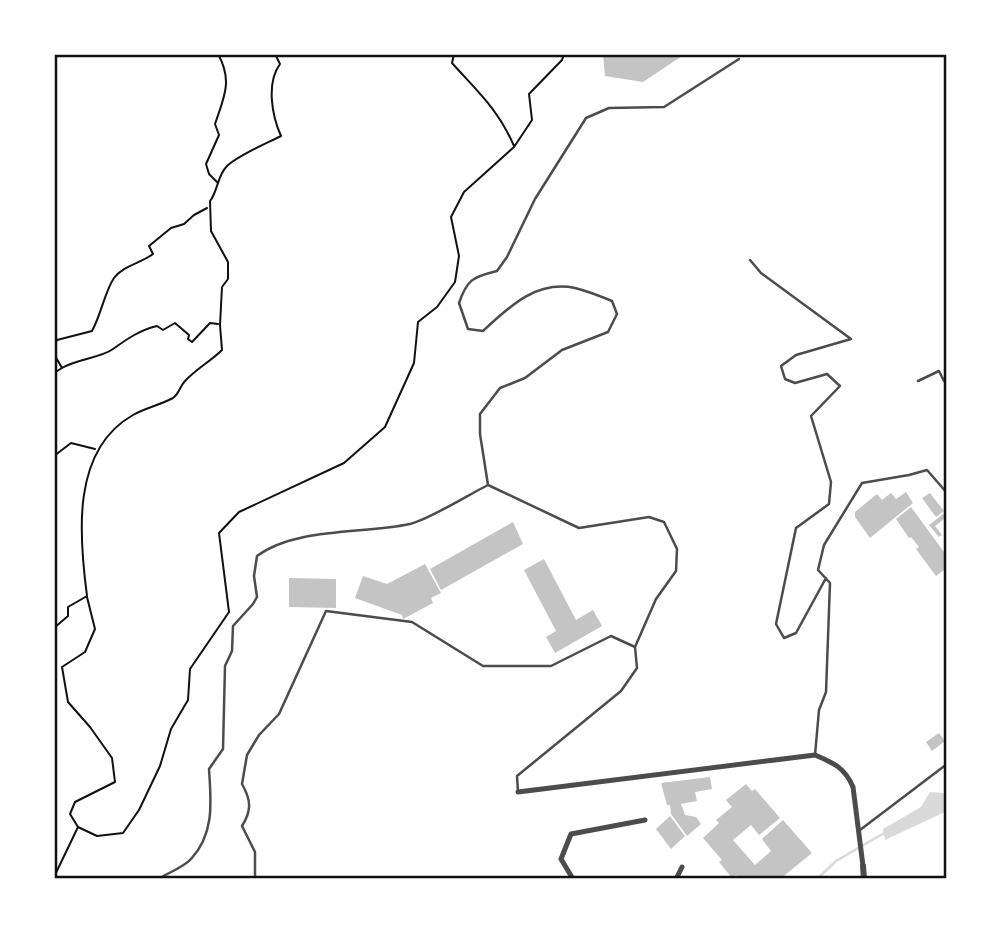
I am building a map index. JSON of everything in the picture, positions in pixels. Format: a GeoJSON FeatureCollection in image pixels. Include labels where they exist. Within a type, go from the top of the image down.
{"type":"FeatureCollection","features":[{"type":"Feature","properties":{"kind":"street"},"geometry":{"type":"LineString","coordinates":[[518,792],[815,755],[843,768],[853,787],[864,879]]}},
{"type":"Feature","properties":{"kind":"street"},"geometry":{"type":"LineString","coordinates":[[573,879],[561,859],[571,834],[645,820]]}},
{"type":"Feature","properties":{"kind":"street"},"geometry":{"type":"LineString","coordinates":[[676,879],[682,867]]}},
{"type":"Feature","properties":{"kind":"lane"},"geometry":{"type":"LineString","coordinates":[[488,485],[480,434],[480,414],[500,388],[525,378],[562,350],[608,332],[617,314],[612,301],[573,287],[548,288],[517,300],[483,331],[468,328],[458,303],[466,284],[479,276],[496,271],[507,257],[535,199],[586,118],[609,108],[664,107],[739,59]]}},
{"type":"Feature","properties":{"kind":"lane"},"geometry":{"type":"LineString","coordinates":[[750,260],[761,273],[851,339],[796,355],[781,366],[785,379],[794,383],[827,374],[840,386],[811,416],[831,482],[830,504],[796,528],[776,624],[784,638],[796,633],[826,578]]}},
{"type":"Feature","properties":{"kind":"lane"},"geometry":{"type":"LineString","coordinates":[[918,381],[939,371],[944,381],[947,380]]}},
{"type":"Feature","properties":{"kind":"lane"},"geometry":{"type":"LineString","coordinates":[[815,755],[819,710],[827,692],[830,583],[818,570],[824,545],[862,484],[927,470],[947,493]]}},
{"type":"Feature","properties":{"kind":"lane"},"geometry":{"type":"LineString","coordinates":[[488,485],[579,528],[649,517],[664,522],[677,549],[676,570],[656,599],[635,647],[637,668],[621,691],[517,776],[518,792]]}},
{"type":"Feature","properties":{"kind":"lane"},"geometry":{"type":"LineString","coordinates":[[158,879],[191,860],[209,830],[209,769],[223,749],[225,666],[232,651],[233,626],[257,597],[254,576],[257,556],[271,545],[412,523],[488,485]]}},
{"type":"Feature","properties":{"kind":"lane"},"geometry":{"type":"LineString","coordinates":[[255,879],[255,852],[242,826],[250,814],[249,796],[242,784],[247,755],[259,735],[279,714],[326,611],[412,622],[484,666],[551,666],[611,636],[635,647]]}},
{"type":"Feature","properties":{"kind":"lane"},"geometry":{"type":"LineString","coordinates":[[859,831],[947,764]]}},
{"type":"Feature","properties":{"kind":"path"},"geometry":{"type":"LineString","coordinates":[[217,182],[209,173],[206,164],[219,135],[215,124],[228,80],[218,54]]}},
{"type":"Feature","properties":{"kind":"path"},"geometry":{"type":"LineString","coordinates":[[275,54],[280,64],[274,72],[273,118],[281,136],[227,167],[217,182],[209,207],[211,232],[228,262],[228,279],[222,287],[222,350],[211,362],[185,381],[175,397],[132,415],[96,450],[82,501],[81,549],[87,596],[95,629],[85,652],[62,667],[68,702],[112,758],[115,782],[75,802],[70,814],[78,827],[97,836],[122,833],[139,810],[160,766],[171,729],[188,700],[190,669],[229,612],[219,533],[239,512],[344,463],[385,427],[414,363],[418,321],[437,307],[455,282],[459,256],[451,218],[464,192],[514,147],[532,120],[529,94],[562,60],[564,54]]}},
{"type":"Feature","properties":{"kind":"path"},"geometry":{"type":"LineString","coordinates":[[454,54],[452,63],[504,122],[514,147]]}},
{"type":"Feature","properties":{"kind":"path"},"geometry":{"type":"LineString","coordinates":[[559,54],[562,60]]}},
{"type":"Feature","properties":{"kind":"path"},"geometry":{"type":"LineString","coordinates":[[54,346],[57,340],[92,331],[114,278],[127,267],[153,254],[149,246],[171,228],[184,224],[209,207]]}},
{"type":"Feature","properties":{"kind":"path"},"geometry":{"type":"LineString","coordinates":[[54,373],[113,350],[119,342],[146,329],[157,326],[163,330],[175,323],[189,335],[188,339],[192,342],[210,323],[220,325]]}},
{"type":"Feature","properties":{"kind":"path"},"geometry":{"type":"LineString","coordinates":[[54,354],[62,368]]}},
{"type":"Feature","properties":{"kind":"path"},"geometry":{"type":"LineString","coordinates":[[54,456],[71,443],[96,450]]}},
{"type":"Feature","properties":{"kind":"path"},"geometry":{"type":"LineString","coordinates":[[54,628],[68,615],[68,607],[87,596]]}},
{"type":"Feature","properties":{"kind":"path"},"geometry":{"type":"LineString","coordinates":[[54,877],[78,827]]}},
{"type":"Feature","properties":{"kind":"shaded area"},"geometry":{"type":"Polygon","coordinates":[[[947,785],[947,811],[885,840],[883,829],[921,807],[930,792],[944,793],[947,785]]]}},
{"type":"Feature","properties":{"kind":"building"},"geometry":{"type":"Polygon","coordinates":[[[603,54],[685,54],[643,82],[605,76],[603,54]]]}},
{"type":"Feature","properties":{"kind":"building"},"geometry":{"type":"Polygon","coordinates":[[[906,492],[913,503],[870,538],[855,517],[855,512],[877,494],[882,500],[891,493],[896,499],[906,492]]]}},
{"type":"Feature","properties":{"kind":"building"},"geometry":{"type":"Polygon","coordinates":[[[930,493],[944,511],[936,517],[922,498],[930,493]]]}},
{"type":"Feature","properties":{"kind":"building"},"geometry":{"type":"Polygon","coordinates":[[[911,507],[947,556],[947,568],[936,576],[916,549],[919,547],[896,519],[911,507]]]}},
{"type":"Feature","properties":{"kind":"building"},"geometry":{"type":"Polygon","coordinates":[[[947,511],[947,524],[944,519],[935,526],[942,535],[939,537],[929,525],[947,511]]]}},
{"type":"Feature","properties":{"kind":"building"},"geometry":{"type":"Polygon","coordinates":[[[513,522],[523,544],[441,590],[430,569],[513,522]]]}},
{"type":"Feature","properties":{"kind":"building"},"geometry":{"type":"Polygon","coordinates":[[[544,559],[576,620],[593,610],[602,626],[555,653],[546,637],[556,631],[524,570],[544,559]]]}},
{"type":"Feature","properties":{"kind":"building"},"geometry":{"type":"Polygon","coordinates":[[[425,564],[441,593],[431,598],[433,603],[403,619],[402,615],[355,598],[363,576],[387,584],[425,564]]]}},
{"type":"Feature","properties":{"kind":"building"},"geometry":{"type":"Polygon","coordinates":[[[289,578],[336,579],[336,608],[289,607],[289,578]]]}},
{"type":"Feature","properties":{"kind":"building"},"geometry":{"type":"Polygon","coordinates":[[[939,733],[945,741],[932,751],[926,742],[939,733]]]}},
{"type":"Feature","properties":{"kind":"building"},"geometry":{"type":"Polygon","coordinates":[[[710,777],[712,789],[695,792],[697,801],[681,804],[685,815],[696,817],[701,824],[687,836],[671,814],[661,783],[710,777]]]}},
{"type":"Feature","properties":{"kind":"building"},"geometry":{"type":"Polygon","coordinates":[[[746,784],[752,791],[755,789],[780,818],[759,835],[751,825],[733,840],[755,865],[771,851],[762,839],[783,820],[812,853],[780,879],[740,879],[736,875],[732,878],[719,862],[722,860],[703,838],[719,823],[716,820],[732,807],[726,800],[746,784]]]}},
{"type":"Feature","properties":{"kind":"building"},"geometry":{"type":"Polygon","coordinates":[[[670,816],[685,836],[671,849],[656,829],[670,816]]]}},
{"type":"Feature","properties":{"kind":"waterway"},"geometry":{"type":"LineString","coordinates":[[817,879],[836,861],[886,832]]}}]}
